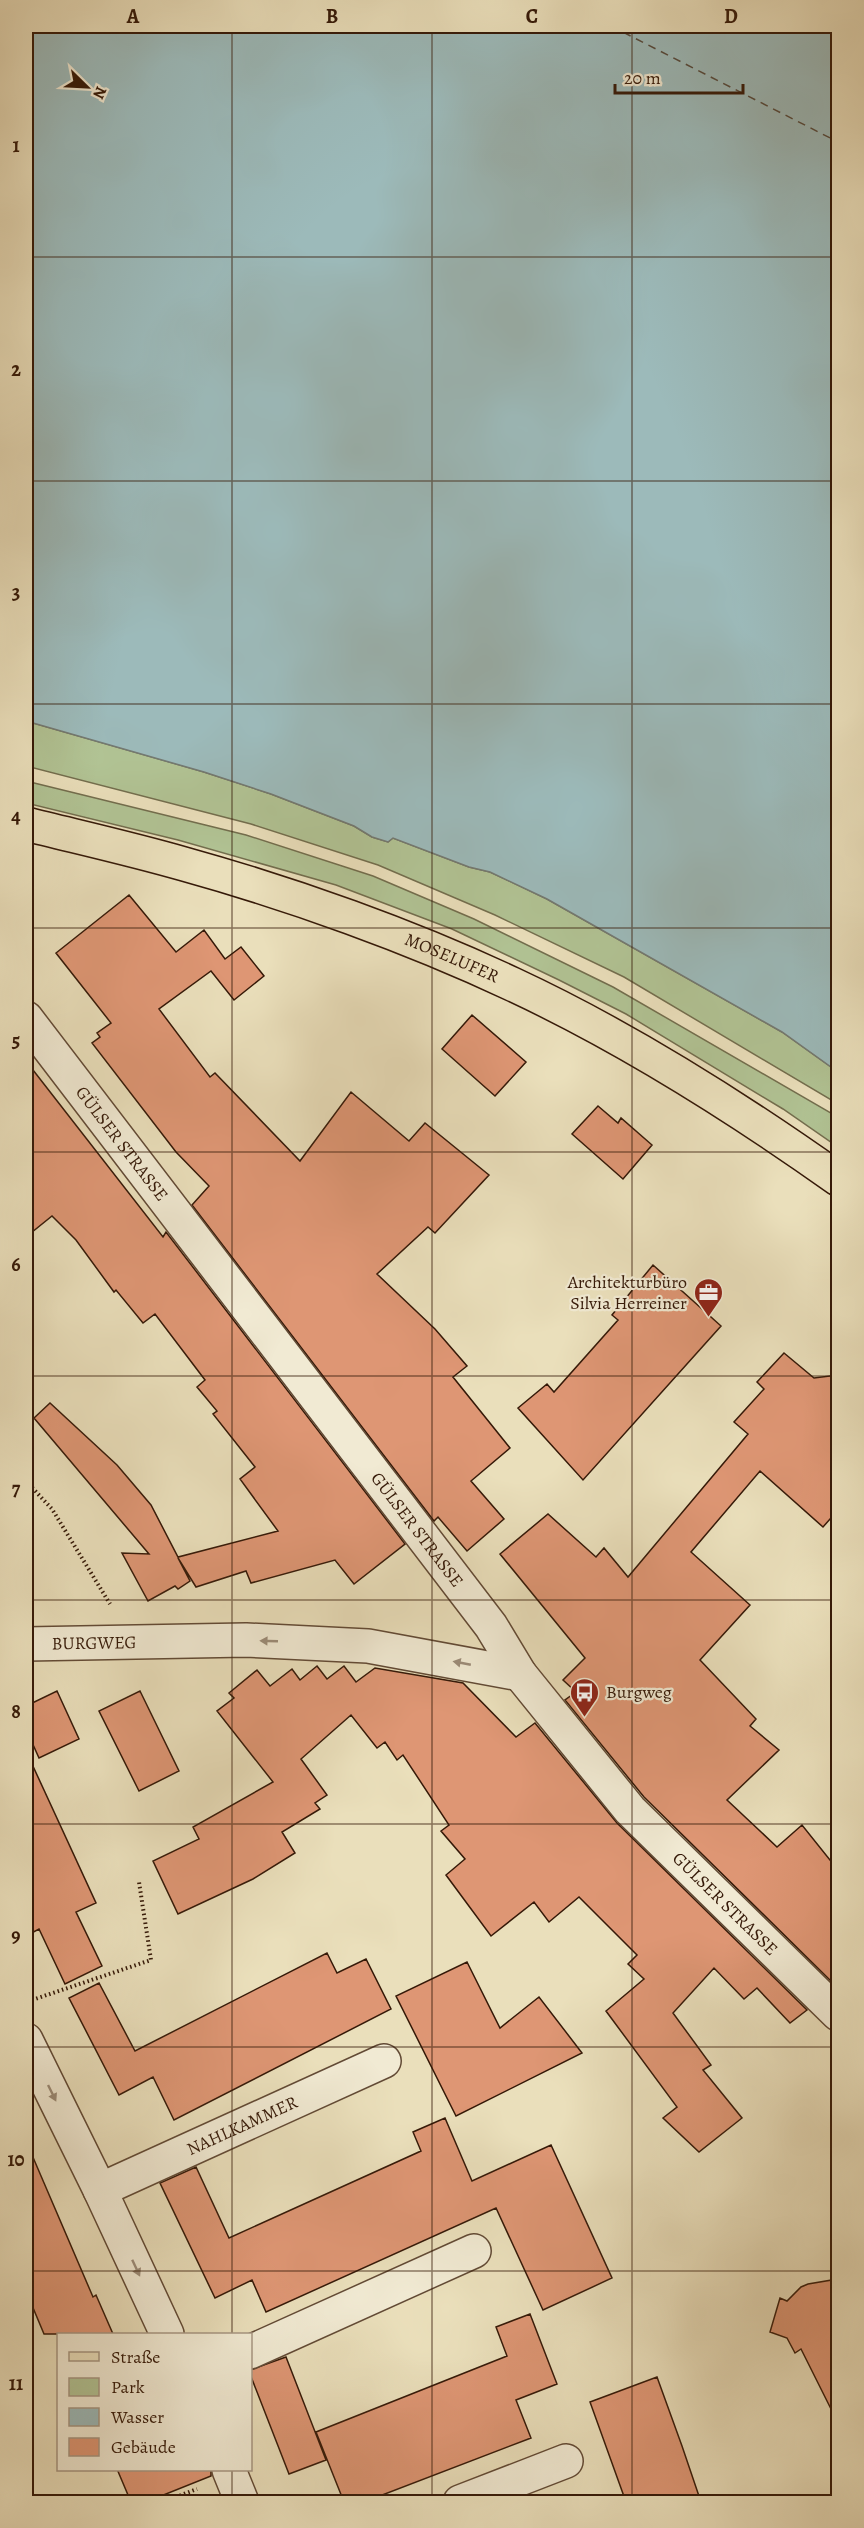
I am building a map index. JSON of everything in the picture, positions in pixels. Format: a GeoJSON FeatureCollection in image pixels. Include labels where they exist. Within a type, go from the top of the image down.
{"type":"FeatureCollection","features":[{"type":"Feature","properties":{"kind":"main road","name":"MOSELUFER"},"geometry":{"type":"LineString","coordinates":[[26,824],[183,863],[248,883],[374,927],[501,979],[573,1014],[652,1059],[748,1117],[838,1179]]}},
{"type":"Feature","properties":{"kind":"street","name":"GÜLSER STRASSE"},"geometry":{"type":"LineString","coordinates":[[26,1018],[491,1626],[520,1674],[630,1810],[838,2014]]}},
{"type":"Feature","properties":{"kind":"street","name":"BURGWEG"},"geometry":{"type":"LineString","coordinates":[[26,1644],[246,1640],[368,1646],[520,1674]]}},
{"type":"Feature","properties":{"kind":"street"},"geometry":{"type":"LineString","coordinates":[[26,2040],[100,2190],[167,2333]]}},
{"type":"Feature","properties":{"kind":"street","name":"NAHLKAMMER"},"geometry":{"type":"LineString","coordinates":[[100,2190],[384,2061]]}},
{"type":"Feature","properties":{"kind":"street"},"geometry":{"type":"LineString","coordinates":[[252,2351],[474,2251]]}},
{"type":"Feature","properties":{"kind":"street"},"geometry":{"type":"LineString","coordinates":[[460,2502],[566,2461]]}},
{"type":"Feature","properties":{"kind":"street"},"geometry":{"type":"LineString","coordinates":[[229,2471],[242,2502]]}},
{"type":"Feature","properties":{"kind":"path"},"geometry":{"type":"LineString","coordinates":[[26,1481],[52,1509],[116,1613],[121,1642]]}},
{"type":"Feature","properties":{"kind":"path"},"geometry":{"type":"LineString","coordinates":[[26,2002],[151,1960],[139,1882]]}},
{"type":"Feature","properties":{"kind":"green space"},"geometry":{"type":"Polygon","coordinates":[[[26,721],[204,772],[271,794],[354,826],[372,837],[388,842],[393,838],[469,867],[490,872],[547,899],[782,1032],[838,1072],[838,1104],[624,977],[495,915],[378,865],[251,824],[26,766],[26,721]]]}},
{"type":"Feature","properties":{"kind":"green space"},"geometry":{"type":"Polygon","coordinates":[[[26,781],[246,835],[373,876],[474,919],[613,987],[831,1113],[838,1119],[838,1147],[783,1109],[626,1014],[452,929],[336,885],[178,840],[26,803],[26,781]]]}},
{"type":"Feature","properties":{"kind":"water"},"geometry":{"type":"Polygon","coordinates":[[[26,26],[838,26],[838,1072],[782,1032],[547,899],[490,872],[469,867],[393,838],[388,842],[372,837],[354,826],[271,794],[204,772],[26,721],[26,26]]]}},
{"type":"Feature","properties":{"kind":"building"},"geometry":{"type":"Polygon","coordinates":[[[129,895],[176,952],[204,930],[225,959],[241,947],[264,976],[234,1000],[211,971],[159,1009],[210,1077],[215,1073],[300,1161],[351,1092],[409,1141],[425,1123],[489,1175],[435,1233],[428,1227],[377,1274],[435,1329],[467,1366],[453,1377],[510,1448],[471,1481],[504,1519],[467,1551],[438,1517],[434,1521],[192,1205],[209,1186],[176,1152],[92,1043],[100,1037],[97,1033],[111,1023],[56,953],[129,895]]]}},
{"type":"Feature","properties":{"kind":"building"},"geometry":{"type":"Polygon","coordinates":[[[472,1015],[526,1062],[495,1096],[442,1049],[472,1015]]]}},
{"type":"Feature","properties":{"kind":"building"},"geometry":{"type":"Polygon","coordinates":[[[26,1061],[163,1237],[166,1232],[405,1544],[354,1584],[335,1560],[251,1583],[246,1571],[196,1587],[178,1558],[190,1581],[178,1589],[175,1586],[148,1601],[122,1553],[149,1554],[34,1418],[50,1403],[117,1465],[151,1505],[178,1557],[278,1531],[240,1479],[255,1467],[213,1414],[217,1411],[197,1387],[205,1380],[155,1314],[143,1323],[116,1290],[114,1292],[76,1240],[52,1216],[26,1237],[26,1061]]]}},
{"type":"Feature","properties":{"kind":"building"},"geometry":{"type":"Polygon","coordinates":[[[598,1106],[618,1123],[621,1118],[652,1145],[623,1179],[572,1134],[598,1106]]]}},
{"type":"Feature","properties":{"kind":"building"},"geometry":{"type":"Polygon","coordinates":[[[653,1265],[721,1326],[583,1480],[518,1408],[547,1384],[554,1392],[618,1320],[612,1315],[653,1265]]]}},
{"type":"Feature","properties":{"kind":"building"},"geometry":{"type":"Polygon","coordinates":[[[784,1353],[814,1378],[838,1375],[838,1510],[823,1527],[760,1471],[691,1552],[750,1605],[700,1660],[756,1719],[750,1726],[779,1750],[727,1800],[777,1847],[802,1825],[838,1870],[837,1987],[644,1797],[565,1700],[576,1692],[563,1680],[585,1658],[500,1554],[548,1514],[596,1557],[604,1548],[628,1577],[748,1434],[734,1422],[764,1389],[757,1382],[784,1353]]]}},
{"type":"Feature","properties":{"kind":"building"},"geometry":{"type":"Polygon","coordinates":[[[317,1666],[327,1679],[344,1666],[356,1682],[375,1668],[463,1683],[516,1737],[535,1723],[617,1823],[807,2010],[790,2023],[757,1988],[744,1999],[714,1968],[673,2013],[711,2065],[703,2070],[742,2118],[699,2152],[663,2118],[677,2107],[606,2011],[644,1979],[628,1964],[637,1955],[579,1897],[549,1922],[534,1902],[491,1936],[446,1875],[465,1859],[441,1831],[449,1825],[403,1755],[397,1760],[385,1742],[377,1748],[351,1715],[301,1759],[327,1795],[315,1803],[320,1809],[282,1832],[295,1853],[253,1879],[178,1914],[153,1861],[199,1839],[193,1827],[273,1782],[217,1711],[234,1698],[229,1693],[257,1670],[270,1686],[292,1669],[300,1680],[317,1666]]]}},
{"type":"Feature","properties":{"kind":"building"},"geometry":{"type":"Polygon","coordinates":[[[57,1691],[79,1739],[39,1758],[26,1729],[26,1706],[57,1691]]]}},
{"type":"Feature","properties":{"kind":"building"},"geometry":{"type":"Polygon","coordinates":[[[140,1691],[179,1771],[139,1791],[99,1711],[140,1691]]]}},
{"type":"Feature","properties":{"kind":"building"},"geometry":{"type":"Polygon","coordinates":[[[26,1751],[96,1903],[76,1912],[102,1966],[65,1984],[39,1929],[26,1936],[26,1751]]]}},
{"type":"Feature","properties":{"kind":"building"},"geometry":{"type":"Polygon","coordinates":[[[327,1953],[337,1973],[366,1959],[391,2009],[174,2120],[153,2077],[119,2095],[69,1998],[99,1983],[135,2051],[327,1953]]]}},
{"type":"Feature","properties":{"kind":"building"},"geometry":{"type":"Polygon","coordinates":[[[467,1962],[500,2028],[539,1997],[582,2053],[456,2116],[396,1996],[467,1962]]]}},
{"type":"Feature","properties":{"kind":"building"},"geometry":{"type":"Polygon","coordinates":[[[445,2118],[472,2181],[551,2145],[612,2278],[543,2310],[496,2208],[266,2312],[252,2280],[215,2298],[160,2183],[196,2167],[229,2238],[421,2151],[413,2132],[445,2118]]]}},
{"type":"Feature","properties":{"kind":"building"},"geometry":{"type":"Polygon","coordinates":[[[26,2141],[93,2297],[96,2295],[113,2333],[44,2334],[26,2291],[26,2141]]]}},
{"type":"Feature","properties":{"kind":"building"},"geometry":{"type":"Polygon","coordinates":[[[838,2279],[838,2423],[801,2349],[795,2353],[787,2338],[770,2332],[780,2298],[787,2301],[801,2287],[838,2279]]]}},
{"type":"Feature","properties":{"kind":"building"},"geometry":{"type":"Polygon","coordinates":[[[530,2314],[557,2384],[516,2400],[531,2438],[364,2502],[344,2502],[316,2432],[507,2356],[496,2327],[530,2314]]]}},
{"type":"Feature","properties":{"kind":"building"},"geometry":{"type":"Polygon","coordinates":[[[286,2357],[326,2460],[289,2474],[252,2379],[252,2369],[286,2357]]]}},
{"type":"Feature","properties":{"kind":"building"},"geometry":{"type":"Polygon","coordinates":[[[657,2377],[701,2502],[626,2502],[590,2402],[657,2377]]]}},
{"type":"Feature","properties":{"kind":"building"},"geometry":{"type":"Polygon","coordinates":[[[118,2471],[211,2471],[211,2476],[146,2502],[131,2502],[118,2471]]]}},
{"type":"Feature","properties":{"kind":"ferry route"},"geometry":{"type":"LineString","coordinates":[[611,26],[838,142]]}},
{"type":"Feature","properties":{"kind":"place","name":"Architekturbüro Silvia Herreiner"},"geometry":{"type":"Point","coordinates":[708,1318]}},
{"type":"Feature","properties":{"kind":"place","name":"Burgweg"},"geometry":{"type":"Point","coordinates":[585,1718]}}]}
